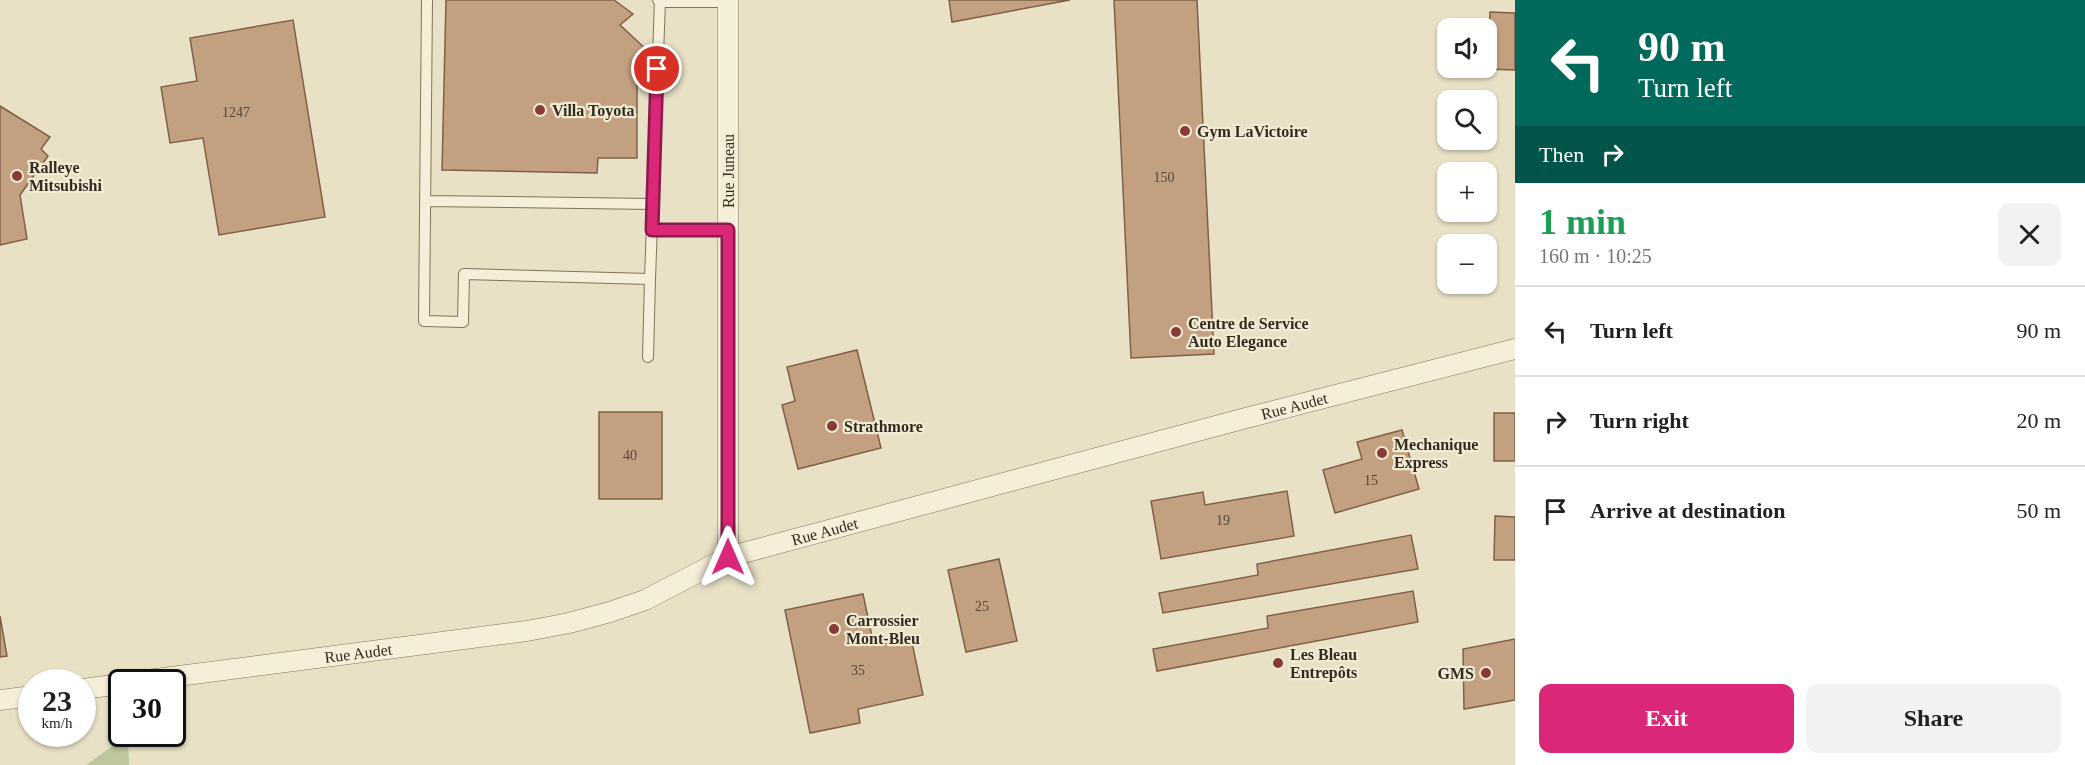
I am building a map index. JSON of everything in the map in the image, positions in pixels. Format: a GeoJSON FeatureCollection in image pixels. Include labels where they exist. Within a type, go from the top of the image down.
{"type":"FeatureCollection","features":[{"type":"Feature","properties":{"kind":"street","name":"Rue Juneau"},"geometry":{"type":"LineString","coordinates":[[728,1],[728,557]]}},
{"type":"Feature","properties":{"kind":"street","name":"Rue Audet"},"geometry":{"type":"LineString","coordinates":[[186,675],[527,631],[569,623],[645,600],[728,557],[1245,418],[1515,349]]}},
{"type":"Feature","properties":{"kind":"street"},"geometry":{"type":"LineString","coordinates":[[0,700],[18,698]]}},
{"type":"Feature","properties":{"kind":"lane"},"geometry":{"type":"LineString","coordinates":[[427,0],[424,321],[463,322],[464,274],[650,279]]}},
{"type":"Feature","properties":{"kind":"lane"},"geometry":{"type":"LineString","coordinates":[[648,357],[659,1],[728,1]]}},
{"type":"Feature","properties":{"kind":"lane"},"geometry":{"type":"LineString","coordinates":[[425,201],[653,204]]}},
{"type":"Feature","properties":{"kind":"lane"},"geometry":{"type":"LineString","coordinates":[[652,230],[728,230]]}},
{"type":"Feature","properties":{"kind":"green space"},"geometry":{"type":"Polygon","coordinates":[[[111,747],[128,747],[129,765],[86,765],[111,747]]]}},
{"type":"Feature","properties":{"kind":"building","name":"Villa Toyota"},"geometry":{"type":"Polygon","coordinates":[[[446,0],[614,0],[633,14],[620,25],[648,51],[637,62],[637,158],[598,158],[597,173],[442,170],[446,0]]]}},
{"type":"Feature","properties":{"kind":"building"},"geometry":{"type":"Polygon","coordinates":[[[949,0],[1070,0],[952,22],[949,0]]]}},
{"type":"Feature","properties":{"kind":"building"},"geometry":{"type":"Polygon","coordinates":[[[1114,0],[1197,0],[1214,354],[1131,358],[1114,0]]]}},
{"type":"Feature","properties":{"kind":"building"},"geometry":{"type":"Polygon","coordinates":[[[1490,12],[1515,13],[1515,70],[1497,69],[1497,18],[1490,18],[1490,12]]]}},
{"type":"Feature","properties":{"kind":"building"},"geometry":{"type":"Polygon","coordinates":[[[293,20],[325,217],[219,235],[203,138],[170,143],[161,87],[197,81],[190,38],[293,20]]]}},
{"type":"Feature","properties":{"kind":"building","name":"Ralleye Mitsubishi"},"geometry":{"type":"Polygon","coordinates":[[[0,106],[50,137],[41,149],[48,156],[20,195],[27,239],[0,245],[0,106]]]}},
{"type":"Feature","properties":{"kind":"building","name":"Strathmore"},"geometry":{"type":"Polygon","coordinates":[[[857,350],[881,448],[798,469],[782,405],[795,401],[787,367],[857,350]]]}},
{"type":"Feature","properties":{"kind":"building"},"geometry":{"type":"Polygon","coordinates":[[[599,412],[662,412],[662,499],[599,499],[599,412]]]}},
{"type":"Feature","properties":{"kind":"building"},"geometry":{"type":"Polygon","coordinates":[[[1494,413],[1515,413],[1515,461],[1494,461],[1494,413]]]}},
{"type":"Feature","properties":{"kind":"building"},"geometry":{"type":"Polygon","coordinates":[[[1402,430],[1419,489],[1335,513],[1323,470],[1362,459],[1357,442],[1402,430]]]}},
{"type":"Feature","properties":{"kind":"building"},"geometry":{"type":"Polygon","coordinates":[[[1287,491],[1294,536],[1161,559],[1151,501],[1203,492],[1205,505],[1287,491]]]}},
{"type":"Feature","properties":{"kind":"building"},"geometry":{"type":"Polygon","coordinates":[[[1495,516],[1515,517],[1515,560],[1494,560],[1495,516]]]}},
{"type":"Feature","properties":{"kind":"building"},"geometry":{"type":"Polygon","coordinates":[[[1411,535],[1418,569],[1163,613],[1159,593],[1258,575],[1257,564],[1411,535]]]}},
{"type":"Feature","properties":{"kind":"building"},"geometry":{"type":"Polygon","coordinates":[[[999,559],[1017,641],[966,652],[948,570],[999,559]]]}},
{"type":"Feature","properties":{"kind":"building"},"geometry":{"type":"Polygon","coordinates":[[[1413,591],[1418,622],[1157,671],[1153,649],[1268,628],[1267,616],[1413,591]]]}},
{"type":"Feature","properties":{"kind":"building"},"geometry":{"type":"Polygon","coordinates":[[[863,594],[874,646],[911,638],[923,695],[858,709],[860,723],[810,733],[785,610],[863,594]]]}},
{"type":"Feature","properties":{"kind":"building"},"geometry":{"type":"Polygon","coordinates":[[[0,616],[7,656],[0,657],[0,616]]]}},
{"type":"Feature","properties":{"kind":"building"},"geometry":{"type":"Polygon","coordinates":[[[1515,639],[1515,700],[1464,709],[1463,649],[1515,639]]]}},
{"type":"Feature","properties":{"kind":"place","name":"Villa Toyota"},"geometry":{"type":"Point","coordinates":[540,110]}},
{"type":"Feature","properties":{"kind":"place","name":"Gym LaVictoire"},"geometry":{"type":"Point","coordinates":[1185,131]}},
{"type":"Feature","properties":{"kind":"place","name":"Ralleye Mitsubishi"},"geometry":{"type":"Point","coordinates":[17,176]}},
{"type":"Feature","properties":{"kind":"place","name":"Centre de Service Auto Elegance"},"geometry":{"type":"Point","coordinates":[1176,332]}},
{"type":"Feature","properties":{"kind":"place","name":"Strathmore"},"geometry":{"type":"Point","coordinates":[832,426]}},
{"type":"Feature","properties":{"kind":"place","name":"Mechanique Express"},"geometry":{"type":"Point","coordinates":[1382,453]}},
{"type":"Feature","properties":{"kind":"place","name":"Carrossier Mont-Bleu"},"geometry":{"type":"Point","coordinates":[834,629]}},
{"type":"Feature","properties":{"kind":"place","name":"Les Bleau Entrepôts"},"geometry":{"type":"Point","coordinates":[1278,663]}},
{"type":"Feature","properties":{"kind":"place","name":"GMS"},"geometry":{"type":"Point","coordinates":[1486,673]}},
{"type":"Feature","properties":{"kind":"route"},"geometry":{"type":"LineString","coordinates":[[657,69],[652,230],[728,230],[728,557]]}}]}
